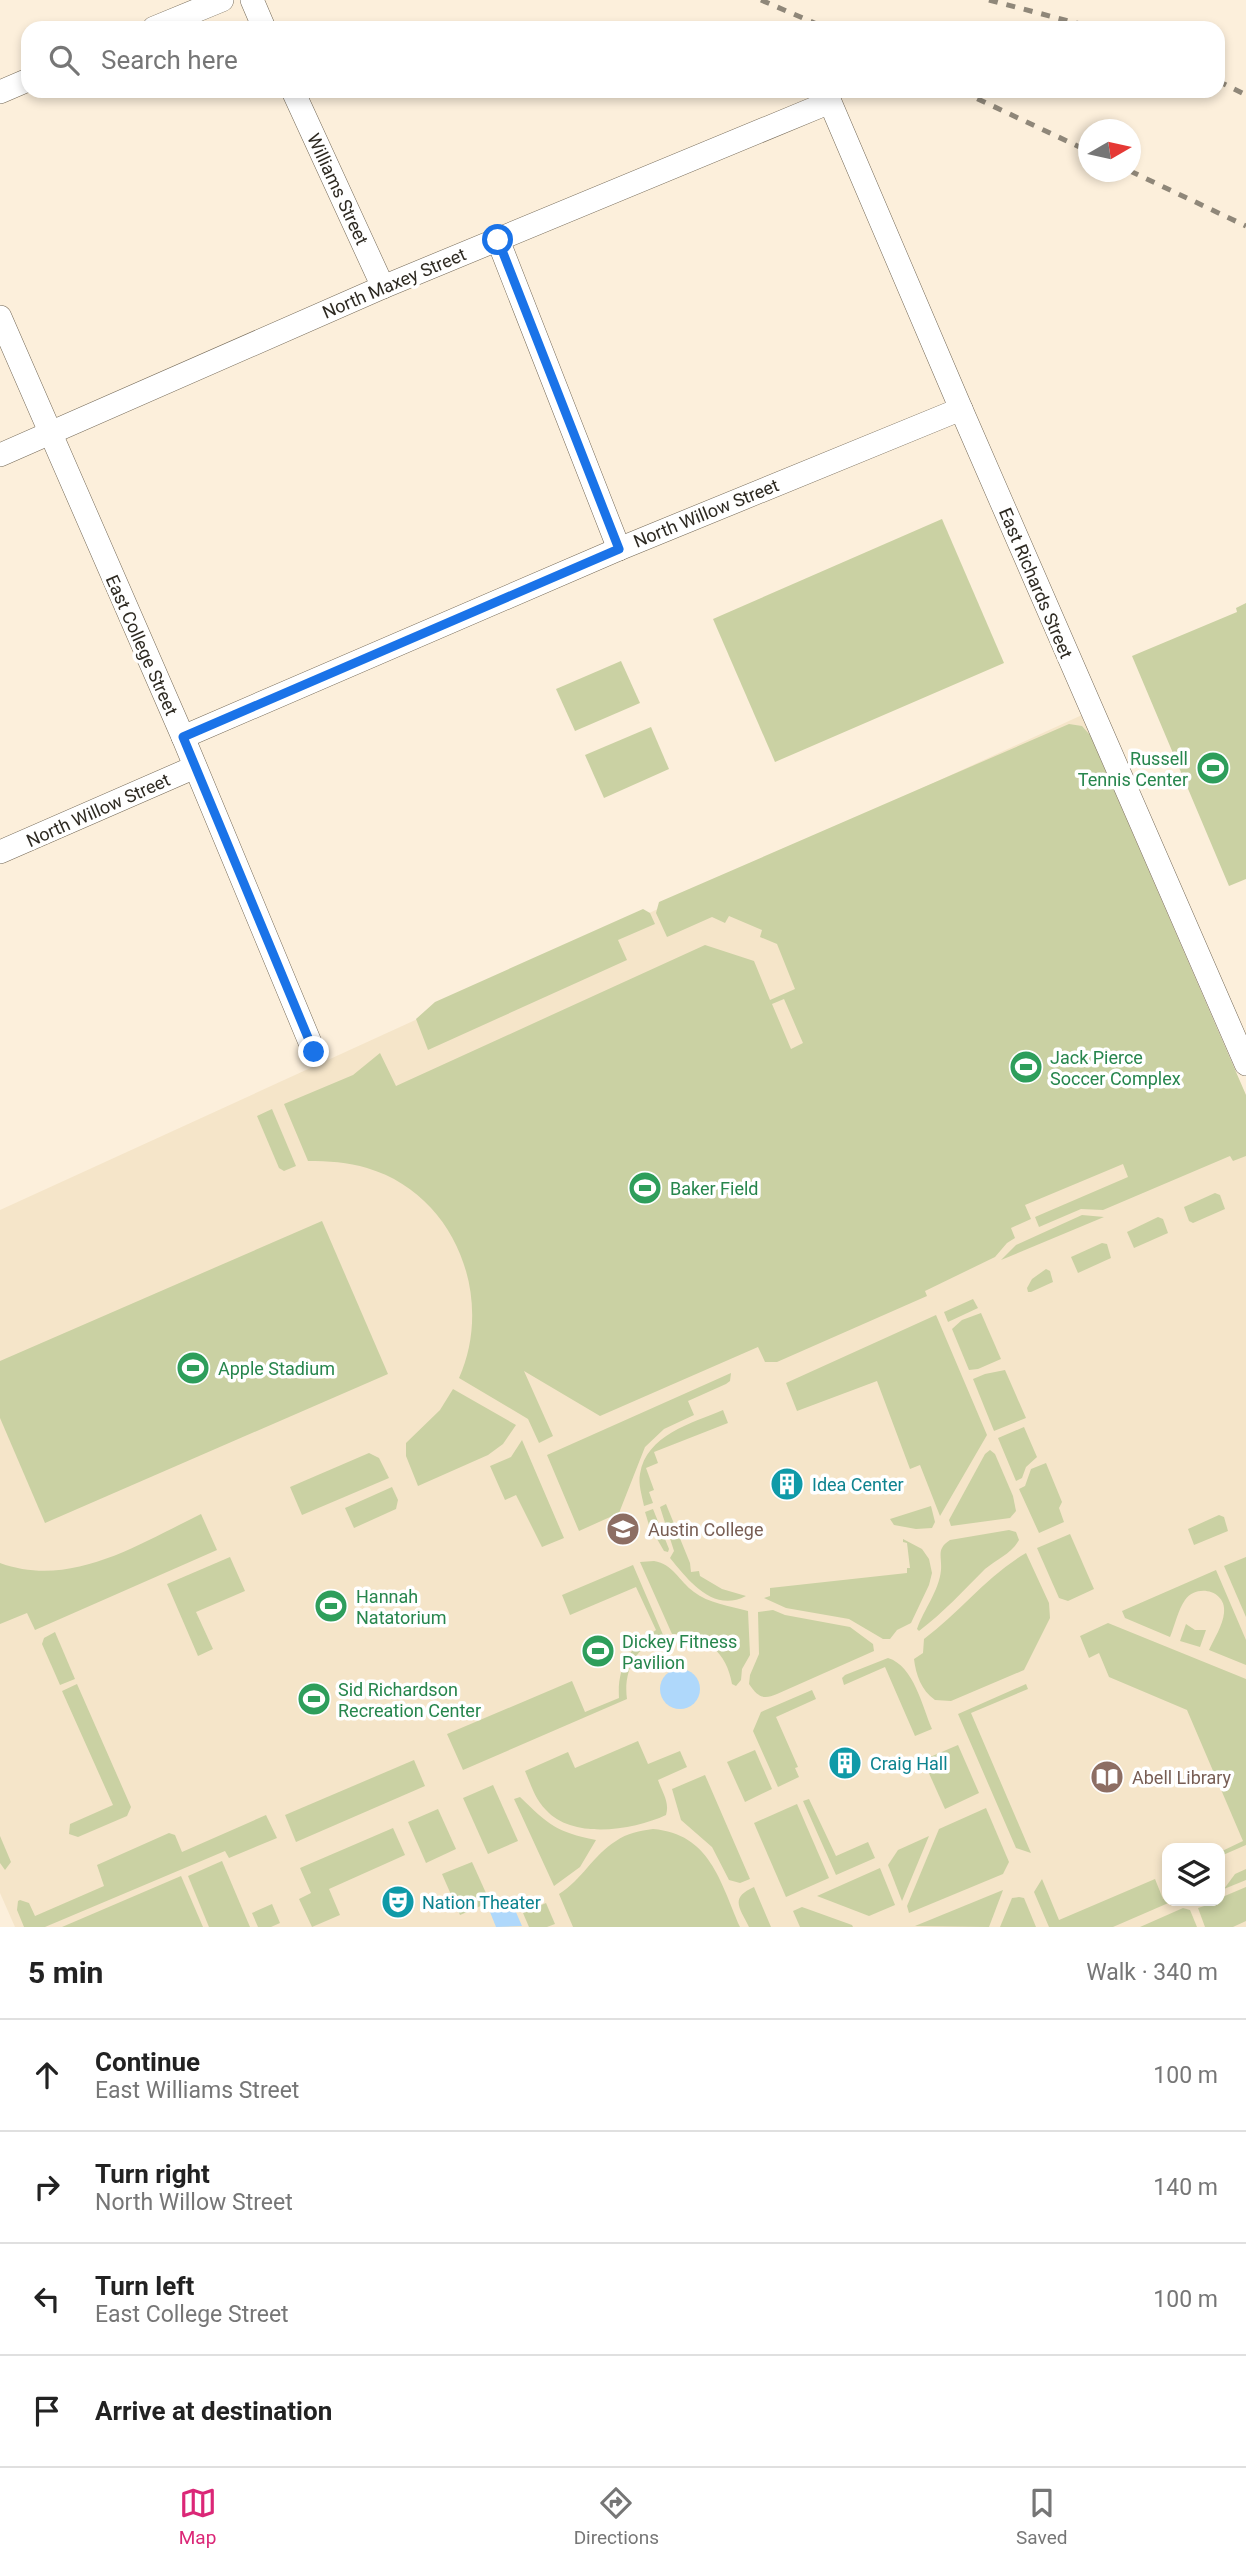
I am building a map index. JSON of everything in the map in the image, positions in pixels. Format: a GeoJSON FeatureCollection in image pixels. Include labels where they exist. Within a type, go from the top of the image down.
{"type":"FeatureCollection","features":[{"type":"Feature","properties":{"kind":"street"},"geometry":{"type":"LineString","coordinates":[[171,21],[222,0]]}},
{"type":"Feature","properties":{"kind":"street"},"geometry":{"type":"LineString","coordinates":[[252,0],[261,21]]}},
{"type":"Feature","properties":{"kind":"street"},"geometry":{"type":"LineString","coordinates":[[0,92],[21,83]]}},
{"type":"Feature","properties":{"kind":"street","name":"Williams Street"},"geometry":{"type":"LineString","coordinates":[[296,98],[383,287]]}},
{"type":"Feature","properties":{"kind":"street","name":"North Maxey Street"},"geometry":{"type":"LineString","coordinates":[[0,455],[383,287],[830,102]]}},
{"type":"Feature","properties":{"kind":"street","name":"East Richards Street"},"geometry":{"type":"LineString","coordinates":[[830,102],[1246,1064]]}},
{"type":"Feature","properties":{"kind":"street"},"geometry":{"type":"LineString","coordinates":[[498,240],[619,549]]}},
{"type":"Feature","properties":{"kind":"street","name":"East College Street"},"geometry":{"type":"LineString","coordinates":[[0,317],[183,737],[314,1052]]}},
{"type":"Feature","properties":{"kind":"street","name":"North Willow Street"},"geometry":{"type":"LineString","coordinates":[[183,737],[619,549],[961,409]]}},
{"type":"Feature","properties":{"kind":"street","name":"North Willow Street"},"geometry":{"type":"LineString","coordinates":[[0,852],[195,767]]}},
{"type":"Feature","properties":{"kind":"shaded area","name":"Austin College"},"geometry":{"type":"Polygon","coordinates":[[[1082,715],[1246,1096],[1246,1927],[15,1927],[0,1893],[0,1210],[1082,715]]]}},
{"type":"Feature","properties":{"kind":"green space"},"geometry":{"type":"Polygon","coordinates":[[[942,519],[1004,663],[775,762],[713,619],[942,519]]]}},
{"type":"Feature","properties":{"kind":"green space","name":"Russell Tennis Center"},"geometry":{"type":"Polygon","coordinates":[[[1246,603],[1246,879],[1229,886],[1132,656],[1237,612],[1236,608],[1246,603]]]}},
{"type":"Feature","properties":{"kind":"green space"},"geometry":{"type":"Polygon","coordinates":[[[621,661],[640,703],[575,731],[556,689],[621,661]]]}},
{"type":"Feature","properties":{"kind":"green space"},"geometry":{"type":"Polygon","coordinates":[[[1069,724],[1082,726],[1090,735],[1246,1095],[1246,1156],[1233,1161],[1230,1156],[1103,1210],[1081,1209],[1039,1227],[1035,1217],[1128,1177],[1123,1164],[1025,1205],[1031,1219],[1011,1228],[1015,1238],[995,1257],[925,1291],[927,1296],[777,1362],[765,1362],[758,1347],[600,1416],[524,1371],[553,1436],[539,1443],[528,1419],[459,1378],[469,1347],[472,1315],[469,1283],[460,1252],[444,1225],[424,1200],[398,1181],[360,1166],[308,1161],[284,1104],[353,1075],[380,1053],[396,1086],[705,945],[754,961],[770,1000],[795,989],[777,944],[760,937],[762,930],[729,916],[725,923],[712,917],[667,937],[656,913],[659,902],[1069,724]],[[784,999],[772,1004],[791,1049],[803,1043],[784,999]]]}},
{"type":"Feature","properties":{"kind":"green space"},"geometry":{"type":"Polygon","coordinates":[[[651,727],[669,769],[604,798],[585,755],[651,727]]]}},
{"type":"Feature","properties":{"kind":"green space"},"geometry":{"type":"Polygon","coordinates":[[[643,909],[650,913],[655,924],[618,940],[627,960],[428,1050],[416,1019],[435,1002],[643,909]]]}},
{"type":"Feature","properties":{"kind":"green space"},"geometry":{"type":"Polygon","coordinates":[[[272,1109],[296,1166],[284,1171],[279,1168],[257,1116],[272,1109]]]}},
{"type":"Feature","properties":{"kind":"green space"},"geometry":{"type":"Polygon","coordinates":[[[1215,1193],[1220,1195],[1225,1209],[1193,1223],[1189,1221],[1184,1207],[1215,1193]]]}},
{"type":"Feature","properties":{"kind":"green space"},"geometry":{"type":"Polygon","coordinates":[[[1082,1215],[1104,1217],[1001,1260],[1016,1245],[1082,1215]]]}},
{"type":"Feature","properties":{"kind":"green space"},"geometry":{"type":"Polygon","coordinates":[[[1158,1217],[1163,1219],[1168,1233],[1134,1248],[1127,1232],[1158,1217]]]}},
{"type":"Feature","properties":{"kind":"green space","name":"Apple Stadium"},"geometry":{"type":"Polygon","coordinates":[[[322,1221],[388,1374],[45,1523],[0,1418],[0,1361],[322,1221]]]}},
{"type":"Feature","properties":{"kind":"green space"},"geometry":{"type":"Polygon","coordinates":[[[1102,1243],[1107,1244],[1111,1258],[1078,1273],[1071,1257],[1102,1243]]]}},
{"type":"Feature","properties":{"kind":"green space"},"geometry":{"type":"Polygon","coordinates":[[[1046,1269],[1050,1271],[1053,1282],[1028,1292],[1027,1288],[1032,1279],[1046,1269]]]}},
{"type":"Feature","properties":{"kind":"green space"},"geometry":{"type":"Polygon","coordinates":[[[973,1299],[978,1308],[948,1322],[944,1312],[973,1299]]]}},
{"type":"Feature","properties":{"kind":"green space"},"geometry":{"type":"Polygon","coordinates":[[[981,1313],[1001,1359],[969,1370],[952,1329],[962,1320],[981,1313]]]}},
{"type":"Feature","properties":{"kind":"green space"},"geometry":{"type":"Polygon","coordinates":[[[936,1315],[987,1435],[940,1516],[920,1465],[910,1469],[877,1381],[797,1411],[786,1383],[936,1315]]]}},
{"type":"Feature","properties":{"kind":"green space"},"geometry":{"type":"Polygon","coordinates":[[[1005,1370],[1026,1418],[994,1431],[973,1379],[1005,1370]]]}},
{"type":"Feature","properties":{"kind":"green space"},"geometry":{"type":"Polygon","coordinates":[[[731,1373],[730,1381],[726,1384],[688,1401],[694,1415],[664,1429],[645,1447],[619,1513],[579,1531],[547,1455],[731,1373]]]}},
{"type":"Feature","properties":{"kind":"green space"},"geometry":{"type":"Polygon","coordinates":[[[453,1389],[516,1425],[503,1444],[488,1455],[418,1486],[406,1456],[406,1443],[440,1410],[453,1389]]]}},
{"type":"Feature","properties":{"kind":"green space"},"geometry":{"type":"Polygon","coordinates":[[[723,1410],[728,1423],[654,1452],[658,1463],[646,1468],[654,1490],[649,1492],[653,1503],[644,1506],[640,1478],[644,1461],[651,1449],[672,1432],[723,1410]]]}},
{"type":"Feature","properties":{"kind":"green space"},"geometry":{"type":"Polygon","coordinates":[[[1024,1427],[1037,1457],[1026,1467],[1022,1478],[1016,1481],[998,1438],[1024,1427]]]}},
{"type":"Feature","properties":{"kind":"green space"},"geometry":{"type":"Polygon","coordinates":[[[522,1440],[564,1538],[542,1547],[516,1495],[505,1500],[490,1466],[511,1457],[522,1440]]]}},
{"type":"Feature","properties":{"kind":"green space"},"geometry":{"type":"Polygon","coordinates":[[[990,1450],[995,1454],[1013,1496],[1016,1511],[1010,1518],[951,1526],[949,1520],[985,1454],[990,1450]]]}},
{"type":"Feature","properties":{"kind":"green space"},"geometry":{"type":"Polygon","coordinates":[[[369,1453],[379,1458],[389,1478],[302,1515],[290,1487],[369,1453]]]}},
{"type":"Feature","properties":{"kind":"green space"},"geometry":{"type":"Polygon","coordinates":[[[1046,1463],[1062,1502],[1059,1508],[1064,1522],[1039,1533],[1019,1489],[1025,1486],[1031,1469],[1046,1463]]]}},
{"type":"Feature","properties":{"kind":"green space"},"geometry":{"type":"Polygon","coordinates":[[[392,1487],[398,1500],[396,1509],[354,1528],[345,1508],[392,1487]]]}},
{"type":"Feature","properties":{"kind":"green space"},"geometry":{"type":"Polygon","coordinates":[[[666,1504],[690,1563],[691,1572],[699,1571],[700,1576],[722,1589],[746,1596],[734,1600],[712,1598],[685,1576],[670,1558],[674,1551],[660,1507],[666,1504]]]}},
{"type":"Feature","properties":{"kind":"green space"},"geometry":{"type":"Polygon","coordinates":[[[931,1506],[935,1522],[932,1528],[916,1529],[894,1525],[890,1519],[931,1506]]]}},
{"type":"Feature","properties":{"kind":"green space"},"geometry":{"type":"Polygon","coordinates":[[[653,1509],[668,1552],[664,1551],[649,1525],[645,1512],[653,1509]]]}},
{"type":"Feature","properties":{"kind":"green space"},"geometry":{"type":"Polygon","coordinates":[[[201,1514],[217,1550],[35,1630],[27,1613],[0,1624],[0,1563],[26,1570],[53,1571],[78,1567],[129,1550],[201,1514]]]}},
{"type":"Feature","properties":{"kind":"green space"},"geometry":{"type":"Polygon","coordinates":[[[1219,1515],[1224,1517],[1228,1531],[1194,1545],[1188,1529],[1219,1515]]]}},
{"type":"Feature","properties":{"kind":"green space"},"geometry":{"type":"Polygon","coordinates":[[[1009,1530],[1016,1532],[1019,1540],[1016,1545],[985,1569],[919,1631],[917,1629],[940,1578],[941,1553],[946,1543],[950,1540],[1009,1530]]]}},
{"type":"Feature","properties":{"kind":"green space"},"geometry":{"type":"Polygon","coordinates":[[[1070,1534],[1094,1589],[1068,1601],[1059,1598],[1037,1548],[1070,1534]]]}},
{"type":"Feature","properties":{"kind":"green space"},"geometry":{"type":"Polygon","coordinates":[[[903,1539],[922,1549],[929,1559],[932,1573],[911,1623],[897,1630],[890,1639],[883,1639],[849,1619],[786,1608],[764,1598],[770,1596],[770,1588],[907,1573],[907,1568],[910,1568],[907,1543],[903,1542],[903,1539]]]}},
{"type":"Feature","properties":{"kind":"green space"},"geometry":{"type":"Polygon","coordinates":[[[1026,1553],[1049,1603],[1050,1618],[1024,1670],[951,1701],[935,1700],[923,1687],[915,1665],[914,1659],[923,1653],[924,1639],[999,1572],[1026,1553]]]}},
{"type":"Feature","properties":{"kind":"green space"},"geometry":{"type":"Polygon","coordinates":[[[230,1557],[245,1591],[196,1612],[213,1649],[198,1656],[167,1584],[230,1557]]]}},
{"type":"Feature","properties":{"kind":"green space"},"geometry":{"type":"Polygon","coordinates":[[[1246,1557],[1246,1617],[1224,1566],[1246,1557]]]}},
{"type":"Feature","properties":{"kind":"green space"},"geometry":{"type":"Polygon","coordinates":[[[654,1561],[671,1569],[700,1596],[748,1611],[750,1655],[736,1686],[732,1684],[725,1663],[712,1647],[694,1637],[672,1634],[640,1562],[654,1561]]]}},
{"type":"Feature","properties":{"kind":"green space"},"geometry":{"type":"Polygon","coordinates":[[[633,1565],[664,1637],[646,1646],[634,1660],[627,1679],[627,1699],[463,1770],[447,1734],[572,1681],[585,1712],[619,1698],[620,1676],[627,1658],[639,1643],[656,1630],[636,1587],[570,1615],[562,1595],[633,1565]]]}},
{"type":"Feature","properties":{"kind":"green space"},"geometry":{"type":"Polygon","coordinates":[[[1216,1570],[1246,1640],[1246,1665],[1209,1650],[1224,1613],[1221,1599],[1210,1592],[1197,1592],[1185,1600],[1170,1637],[1125,1618],[1122,1611],[1216,1570]]]}},
{"type":"Feature","properties":{"kind":"green space"},"geometry":{"type":"Polygon","coordinates":[[[773,1610],[785,1615],[850,1627],[873,1644],[874,1651],[777,1694],[761,1696],[749,1684],[759,1654],[758,1612],[773,1610]]]}},
{"type":"Feature","properties":{"kind":"green space"},"geometry":{"type":"Polygon","coordinates":[[[1108,1623],[1246,1679],[1246,1845],[1225,1854],[1225,1850],[1243,1841],[1187,1710],[1109,1677],[1099,1653],[1089,1658],[1080,1636],[1108,1623]]]}},
{"type":"Feature","properties":{"kind":"green space"},"geometry":{"type":"Polygon","coordinates":[[[1186,1624],[1195,1630],[1206,1630],[1200,1647],[1180,1641],[1186,1624]]]}},
{"type":"Feature","properties":{"kind":"green space"},"geometry":{"type":"Polygon","coordinates":[[[55,1632],[75,1679],[60,1685],[42,1644],[44,1638],[55,1632]]]}},
{"type":"Feature","properties":{"kind":"green space"},"geometry":{"type":"Polygon","coordinates":[[[888,1658],[897,1662],[911,1678],[932,1729],[915,1736],[885,1667],[844,1685],[842,1678],[845,1675],[888,1658]]]}},
{"type":"Feature","properties":{"kind":"green space"},"geometry":{"type":"Polygon","coordinates":[[[77,1684],[131,1807],[127,1816],[78,1837],[69,1834],[70,1824],[113,1805],[62,1691],[77,1684]]]}},
{"type":"Feature","properties":{"kind":"green space"},"geometry":{"type":"Polygon","coordinates":[[[1026,1684],[1028,1689],[971,1713],[1031,1853],[1016,1848],[958,1714],[1026,1684]]]}},
{"type":"Feature","properties":{"kind":"green space"},"geometry":{"type":"Polygon","coordinates":[[[812,1690],[816,1699],[776,1717],[798,1767],[795,1768],[799,1777],[778,1787],[753,1731],[761,1712],[812,1690]]]}},
{"type":"Feature","properties":{"kind":"green space"},"geometry":{"type":"Polygon","coordinates":[[[638,1741],[648,1764],[680,1751],[687,1767],[658,1780],[666,1801],[666,1815],[638,1825],[604,1829],[572,1826],[546,1810],[525,1771],[568,1752],[575,1768],[638,1741]]]}},
{"type":"Feature","properties":{"kind":"green space"},"geometry":{"type":"Polygon","coordinates":[[[958,1745],[979,1793],[945,1809],[923,1760],[958,1745]]]}},
{"type":"Feature","properties":{"kind":"green space"},"geometry":{"type":"Polygon","coordinates":[[[755,1750],[772,1789],[745,1802],[727,1762],[755,1750]]]}},
{"type":"Feature","properties":{"kind":"green space"},"geometry":{"type":"Polygon","coordinates":[[[414,1760],[425,1786],[296,1842],[285,1815],[414,1760]]]}},
{"type":"Feature","properties":{"kind":"green space"},"geometry":{"type":"Polygon","coordinates":[[[705,1775],[750,1879],[740,1883],[729,1880],[712,1847],[681,1820],[672,1789],[705,1775]]]}},
{"type":"Feature","properties":{"kind":"green space"},"geometry":{"type":"Polygon","coordinates":[[[493,1785],[518,1841],[488,1854],[463,1798],[493,1785]]]}},
{"type":"Feature","properties":{"kind":"green space"},"geometry":{"type":"Polygon","coordinates":[[[520,1797],[554,1826],[571,1834],[596,1840],[580,1867],[554,1886],[514,1799],[520,1797]]]}},
{"type":"Feature","properties":{"kind":"green space"},"geometry":{"type":"Polygon","coordinates":[[[809,1799],[836,1856],[868,1842],[875,1858],[836,1875],[803,1801],[809,1799]]]}},
{"type":"Feature","properties":{"kind":"green space"},"geometry":{"type":"Polygon","coordinates":[[[797,1804],[829,1878],[786,1897],[754,1823],[797,1804]]]}},
{"type":"Feature","properties":{"kind":"green space"},"geometry":{"type":"Polygon","coordinates":[[[986,1808],[1009,1862],[1003,1874],[909,1913],[907,1906],[939,1829],[986,1808]]]}},
{"type":"Feature","properties":{"kind":"green space"},"geometry":{"type":"Polygon","coordinates":[[[438,1809],[456,1849],[426,1863],[408,1822],[438,1809]]]}},
{"type":"Feature","properties":{"kind":"green space"},"geometry":{"type":"Polygon","coordinates":[[[266,1815],[277,1838],[229,1858],[225,1851],[45,1927],[24,1927],[17,1910],[20,1900],[29,1903],[35,1916],[104,1886],[97,1865],[169,1833],[175,1835],[182,1852],[266,1815]]]}},
{"type":"Feature","properties":{"kind":"green space"},"geometry":{"type":"Polygon","coordinates":[[[393,1828],[405,1855],[329,1889],[340,1915],[312,1927],[299,1899],[311,1893],[300,1868],[393,1828]]]}},
{"type":"Feature","properties":{"kind":"green space"},"geometry":{"type":"Polygon","coordinates":[[[653,1829],[688,1840],[700,1850],[719,1877],[740,1927],[573,1927],[559,1894],[616,1841],[629,1834],[653,1829]]]}},
{"type":"Feature","properties":{"kind":"green space"},"geometry":{"type":"Polygon","coordinates":[[[0,1836],[11,1862],[5,1870],[0,1863],[0,1836]]]}},
{"type":"Feature","properties":{"kind":"green space"},"geometry":{"type":"Polygon","coordinates":[[[929,1836],[902,1901],[888,1865],[898,1850],[929,1836]]]}},
{"type":"Feature","properties":{"kind":"green space"},"geometry":{"type":"Polygon","coordinates":[[[222,1861],[250,1927],[209,1927],[188,1876],[222,1861]]]}},
{"type":"Feature","properties":{"kind":"green space"},"geometry":{"type":"Polygon","coordinates":[[[472,1862],[490,1902],[460,1915],[442,1874],[472,1862]]]}},
{"type":"Feature","properties":{"kind":"green space"},"geometry":{"type":"Polygon","coordinates":[[[880,1868],[895,1905],[869,1916],[817,1896],[880,1868]]]}},
{"type":"Feature","properties":{"kind":"green space"},"geometry":{"type":"Polygon","coordinates":[[[1246,1869],[1246,1880],[1225,1889],[1225,1888],[1235,1874],[1246,1869]]]}},
{"type":"Feature","properties":{"kind":"green space"},"geometry":{"type":"Polygon","coordinates":[[[181,1876],[203,1927],[62,1927],[181,1876]]]}},
{"type":"Feature","properties":{"kind":"green space"},"geometry":{"type":"Polygon","coordinates":[[[1042,1879],[1059,1920],[1155,1879],[1162,1896],[1162,1906],[1113,1927],[1049,1927],[1034,1892],[1042,1879]]]}},
{"type":"Feature","properties":{"kind":"green space"},"geometry":{"type":"Polygon","coordinates":[[[754,1887],[771,1927],[749,1927],[740,1909],[741,1895],[754,1887]]]}},
{"type":"Feature","properties":{"kind":"green space"},"geometry":{"type":"Polygon","coordinates":[[[1246,1887],[1246,1921],[1233,1927],[1205,1927],[1198,1908],[1225,1906],[1225,1896],[1246,1887]]]}},
{"type":"Feature","properties":{"kind":"green space"},"geometry":{"type":"Polygon","coordinates":[[[1003,1890],[989,1927],[915,1926],[1003,1890]]]}},
{"type":"Feature","properties":{"kind":"green space"},"geometry":{"type":"Polygon","coordinates":[[[1012,1898],[1024,1898],[1036,1927],[1000,1927],[1012,1898]]]}},
{"type":"Feature","properties":{"kind":"green space"},"geometry":{"type":"Polygon","coordinates":[[[546,1903],[555,1924],[529,1927],[523,1913],[546,1903]]]}},
{"type":"Feature","properties":{"kind":"green space"},"geometry":{"type":"Polygon","coordinates":[[[272,1904],[280,1923],[271,1927],[258,1927],[252,1913],[272,1904]]]}},
{"type":"Feature","properties":{"kind":"green space"},"geometry":{"type":"Polygon","coordinates":[[[802,1907],[853,1927],[800,1927],[793,1911],[802,1907]]]}},
{"type":"Feature","properties":{"kind":"green space"},"geometry":{"type":"Polygon","coordinates":[[[1183,1908],[1190,1910],[1197,1927],[1140,1927],[1183,1908]]]}},
{"type":"Feature","properties":{"kind":"water"},"geometry":{"type":"Polygon","coordinates":[[[680,1669],[694,1675],[700,1689],[694,1703],[680,1709],[666,1703],[660,1689],[666,1675],[680,1669]]]}},
{"type":"Feature","properties":{"kind":"water"},"geometry":{"type":"Polygon","coordinates":[[[512,1903],[522,1926],[496,1927],[490,1912],[512,1903]]]}},
{"type":"Feature","properties":{"kind":"railway"},"geometry":{"type":"LineString","coordinates":[[761,0],[810,21]]}},
{"type":"Feature","properties":{"kind":"railway"},"geometry":{"type":"LineString","coordinates":[[989,0],[1068,21]]}},
{"type":"Feature","properties":{"kind":"railway"},"geometry":{"type":"LineString","coordinates":[[1225,84],[1246,95]]}},
{"type":"Feature","properties":{"kind":"railway"},"geometry":{"type":"LineString","coordinates":[[976,98],[1078,146]]}},
{"type":"Feature","properties":{"kind":"railway"},"geometry":{"type":"LineString","coordinates":[[1141,176],[1246,226]]}},
{"type":"Feature","properties":{"kind":"place","name":"Russell Tennis Center"},"geometry":{"type":"Point","coordinates":[1213,768]}},
{"type":"Feature","properties":{"kind":"place","name":"Jack Pierce Soccer Complex"},"geometry":{"type":"Point","coordinates":[1026,1067]}},
{"type":"Feature","properties":{"kind":"place","name":"Baker Field"},"geometry":{"type":"Point","coordinates":[645,1188]}},
{"type":"Feature","properties":{"kind":"place","name":"Apple Stadium"},"geometry":{"type":"Point","coordinates":[193,1368]}},
{"type":"Feature","properties":{"kind":"place","name":"Idea Center"},"geometry":{"type":"Point","coordinates":[787,1484]}},
{"type":"Feature","properties":{"kind":"place","name":"Austin College"},"geometry":{"type":"Point","coordinates":[623,1529]}},
{"type":"Feature","properties":{"kind":"place","name":"Hannah Natatorium"},"geometry":{"type":"Point","coordinates":[331,1606]}},
{"type":"Feature","properties":{"kind":"place","name":"Dickey Fitness Pavilion"},"geometry":{"type":"Point","coordinates":[598,1651]}},
{"type":"Feature","properties":{"kind":"place","name":"Sid Richardson Recreation Center"},"geometry":{"type":"Point","coordinates":[314,1699]}},
{"type":"Feature","properties":{"kind":"place","name":"Craig Hall"},"geometry":{"type":"Point","coordinates":[845,1763]}},
{"type":"Feature","properties":{"kind":"place","name":"Abell Library"},"geometry":{"type":"Point","coordinates":[1107,1777]}},
{"type":"Feature","properties":{"kind":"place","name":"Nation Theater"},"geometry":{"type":"Point","coordinates":[398,1902]}},
{"type":"Feature","properties":{"kind":"route"},"geometry":{"type":"LineString","coordinates":[[314,1052],[183,737],[619,549],[498,240]]}}]}
